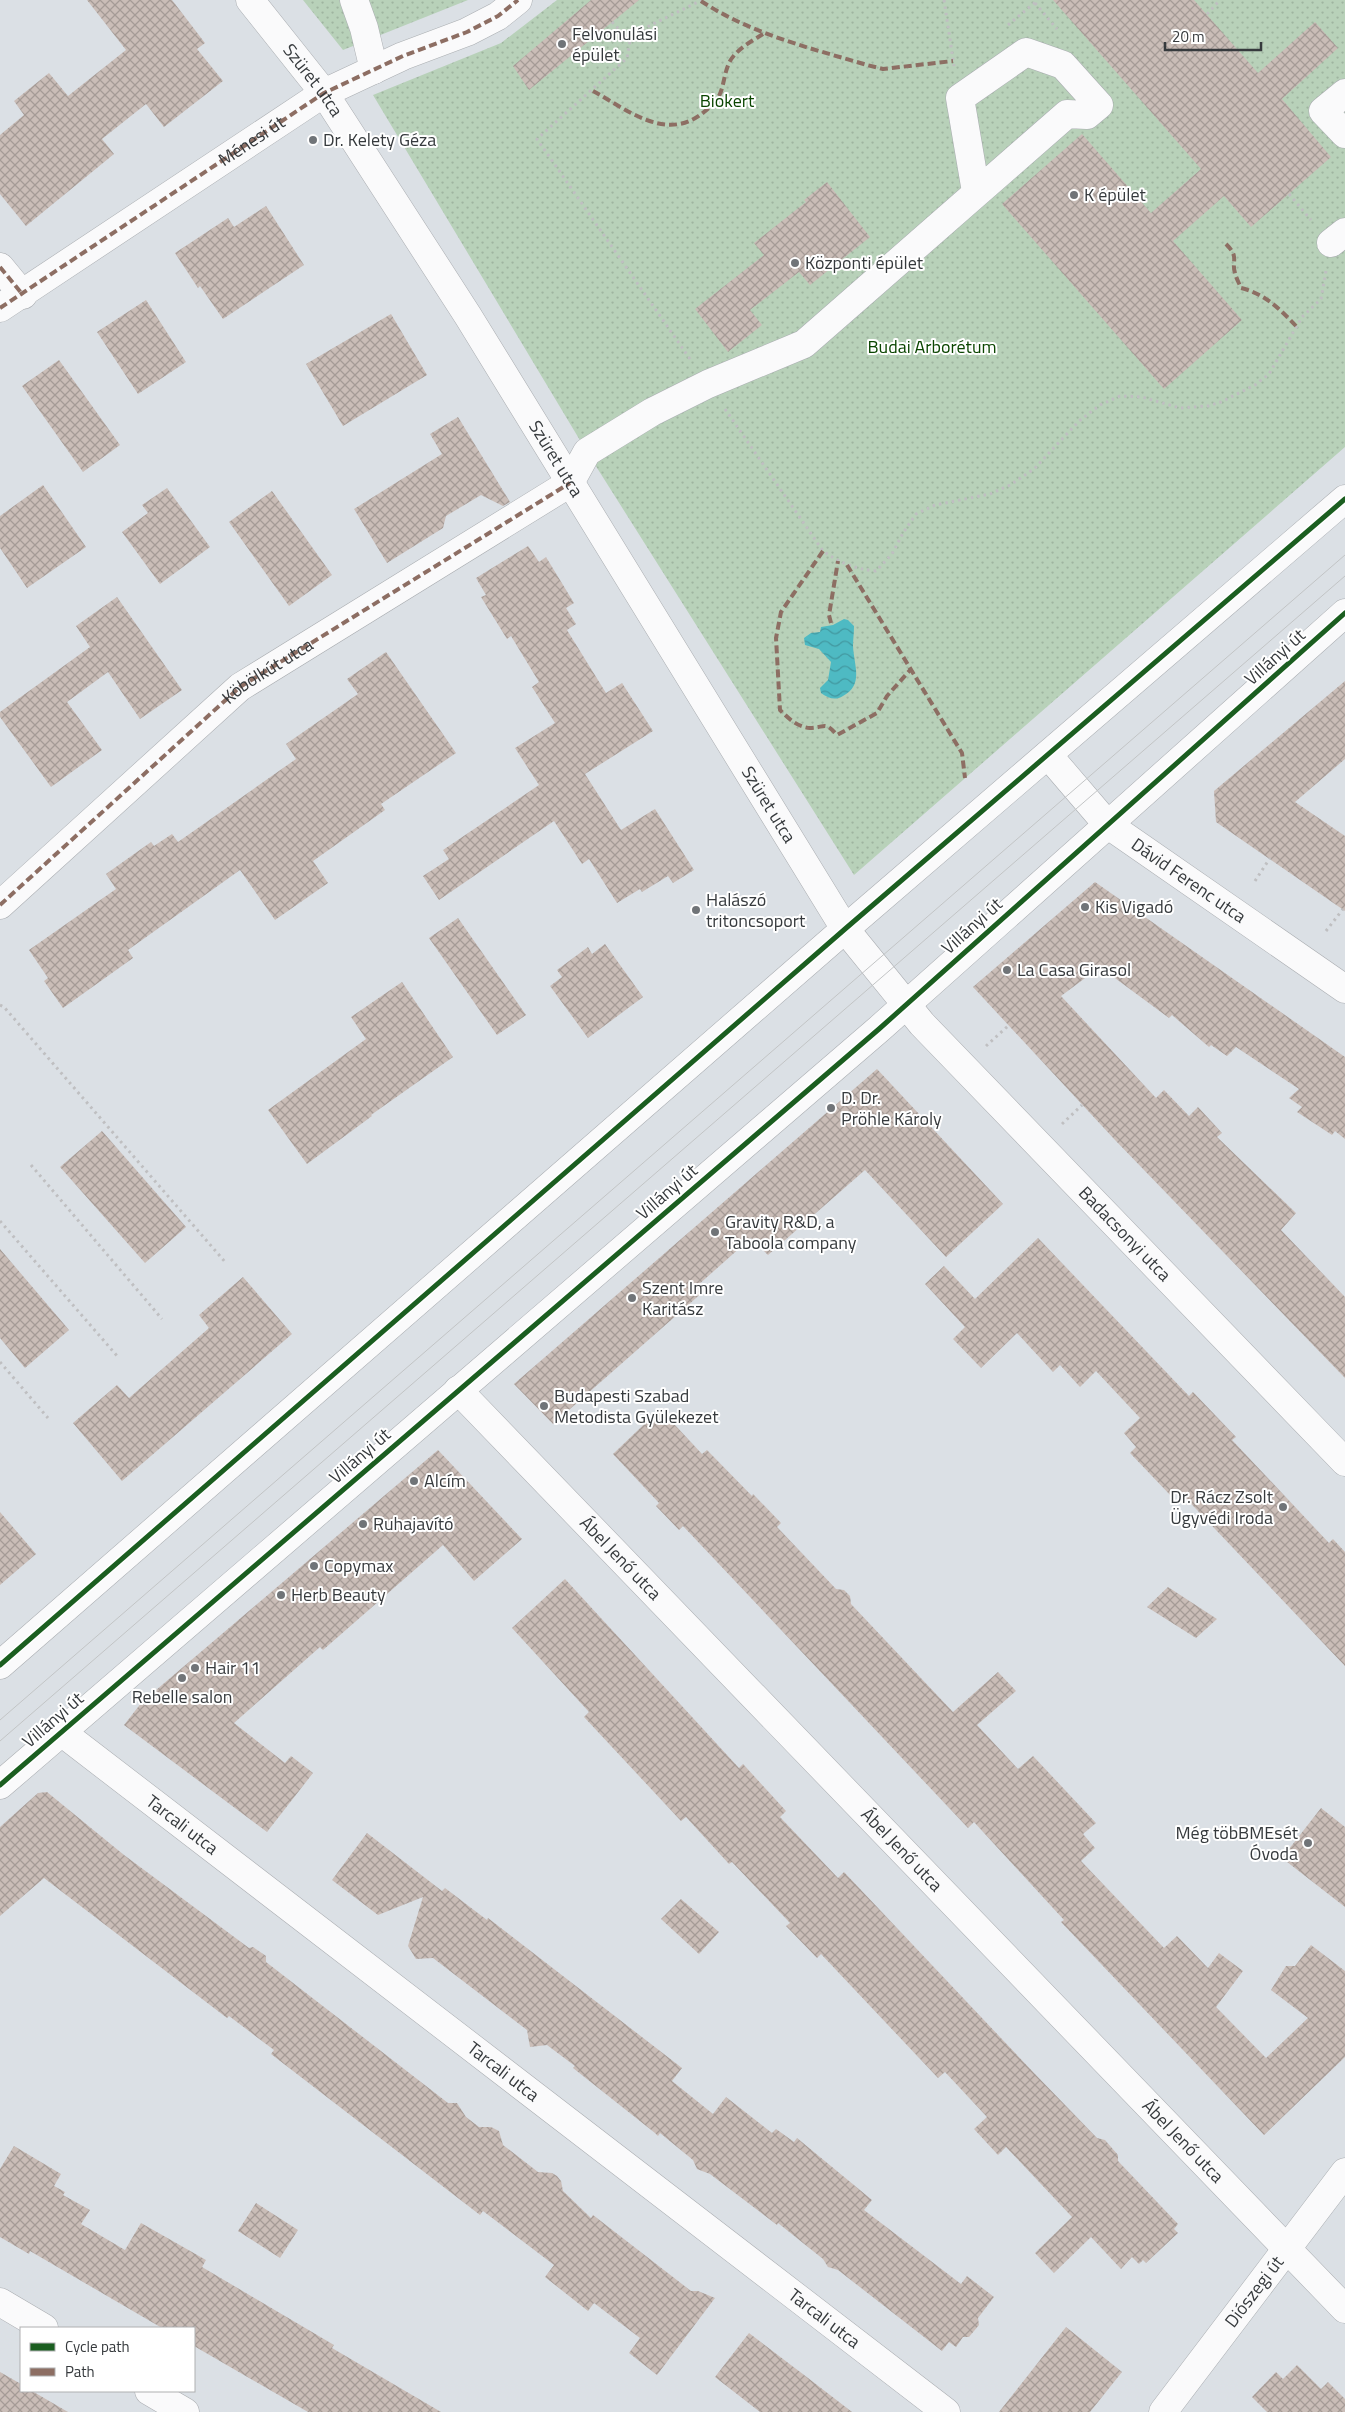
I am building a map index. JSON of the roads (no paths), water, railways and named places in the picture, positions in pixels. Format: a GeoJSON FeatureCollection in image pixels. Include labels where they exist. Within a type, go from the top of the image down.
{"type":"FeatureCollection","features":[{"type":"Feature","properties":{"kind":"street","name":"Szüret utca"},"geometry":{"type":"LineString","coordinates":[[250,0],[324,94],[468,316],[844,929],[905,1005]]}},
{"type":"Feature","properties":{"kind":"street"},"geometry":{"type":"LineString","coordinates":[[354,0],[364,28],[374,70]]}},
{"type":"Feature","properties":{"kind":"street","name":"Ménesi út"},"geometry":{"type":"LineString","coordinates":[[0,308],[324,94],[374,70],[467,32],[498,16],[518,0]]}},
{"type":"Feature","properties":{"kind":"street"},"geometry":{"type":"LineString","coordinates":[[570,484],[587,452],[652,412],[708,384],[804,344],[1067,114],[1087,115],[1099,105],[1063,65],[1026,52],[960,98],[976,192]]}},
{"type":"Feature","properties":{"kind":"street"},"geometry":{"type":"LineString","coordinates":[[1345,93],[1323,111],[1345,134]]}},
{"type":"Feature","properties":{"kind":"street"},"geometry":{"type":"LineString","coordinates":[[0,267],[23,294]]}},
{"type":"Feature","properties":{"kind":"street","name":"Köbölkút utca"},"geometry":{"type":"LineString","coordinates":[[0,904],[240,687],[570,484]]}},
{"type":"Feature","properties":{"kind":"street"},"geometry":{"type":"LineString","coordinates":[[0,1665],[844,929],[1345,499]]}},
{"type":"Feature","properties":{"kind":"street","name":"Villányi út"},"geometry":{"type":"LineString","coordinates":[[0,1784],[905,1005],[1345,613]]}},
{"type":"Feature","properties":{"kind":"street","name":"Dávid Ferenc utca"},"geometry":{"type":"LineString","coordinates":[[1048,755],[1107,824],[1345,989]]}},
{"type":"Feature","properties":{"kind":"street","name":"Badacsonyi utca"},"geometry":{"type":"LineString","coordinates":[[905,1005],[1345,1462]]}},
{"type":"Feature","properties":{"kind":"street","name":"Ábel Jenő utca"},"geometry":{"type":"LineString","coordinates":[[458,1390],[1345,2309]]}},
{"type":"Feature","properties":{"kind":"street","name":"Tarcali utca"},"geometry":{"type":"LineString","coordinates":[[60,1732],[946,2412]]}},
{"type":"Feature","properties":{"kind":"street","name":"Diószegi út"},"geometry":{"type":"LineString","coordinates":[[1163,2412],[1345,2172]]}},
{"type":"Feature","properties":{"kind":"street"},"geometry":{"type":"LineString","coordinates":[[0,2302],[42,2327]]}},
{"type":"Feature","properties":{"kind":"street"},"geometry":{"type":"LineString","coordinates":[[151,2392],[185,2412]]}},
{"type":"Feature","properties":{"kind":"water"},"geometry":{"type":"Polygon","coordinates":[[[844,619],[854,626],[853,646],[856,681],[850,692],[840,698],[832,698],[821,693],[820,688],[828,680],[831,662],[819,649],[805,645],[804,638],[811,633],[820,632],[821,627],[833,625],[844,619]]]}},
{"type":"Feature","properties":{"kind":"tram line"},"geometry":{"type":"LineString","coordinates":[[0,1720],[1345,555]]}},
{"type":"Feature","properties":{"kind":"tram line"},"geometry":{"type":"LineString","coordinates":[[0,1741],[1345,576]]}},
{"type":"Feature","properties":{"kind":"place","name":"Felvonulási épület"},"geometry":{"type":"Point","coordinates":[562,44]}},
{"type":"Feature","properties":{"kind":"place","name":"Dr. Kelety Géza"},"geometry":{"type":"Point","coordinates":[313,140]}},
{"type":"Feature","properties":{"kind":"place","name":"K épület"},"geometry":{"type":"Point","coordinates":[1074,195]}},
{"type":"Feature","properties":{"kind":"place","name":"Központi épület"},"geometry":{"type":"Point","coordinates":[795,263]}},
{"type":"Feature","properties":{"kind":"place","name":"Kis Vigadó"},"geometry":{"type":"Point","coordinates":[1085,907]}},
{"type":"Feature","properties":{"kind":"place","name":"Halászó tritoncsoport"},"geometry":{"type":"Point","coordinates":[696,910]}},
{"type":"Feature","properties":{"kind":"place","name":"La Casa Girasol"},"geometry":{"type":"Point","coordinates":[1007,970]}},
{"type":"Feature","properties":{"kind":"place","name":"D. Dr. Pröhle Károly"},"geometry":{"type":"Point","coordinates":[831,1108]}},
{"type":"Feature","properties":{"kind":"place","name":"Gravity R&D, a Taboola company"},"geometry":{"type":"Point","coordinates":[715,1232]}},
{"type":"Feature","properties":{"kind":"place","name":"Szent Imre Karitász"},"geometry":{"type":"Point","coordinates":[632,1298]}},
{"type":"Feature","properties":{"kind":"place","name":"Budapesti Szabad Metodista Gyülekezet"},"geometry":{"type":"Point","coordinates":[544,1406]}},
{"type":"Feature","properties":{"kind":"place","name":"Alcím"},"geometry":{"type":"Point","coordinates":[414,1481]}},
{"type":"Feature","properties":{"kind":"place","name":"Dr. Rácz Zsolt Ügyvédi Iroda"},"geometry":{"type":"Point","coordinates":[1283,1507]}},
{"type":"Feature","properties":{"kind":"place","name":"Ruhajavító"},"geometry":{"type":"Point","coordinates":[363,1524]}},
{"type":"Feature","properties":{"kind":"place","name":"Copymax"},"geometry":{"type":"Point","coordinates":[314,1566]}},
{"type":"Feature","properties":{"kind":"place","name":"Herb Beauty"},"geometry":{"type":"Point","coordinates":[281,1595]}},
{"type":"Feature","properties":{"kind":"place","name":"Hair 11"},"geometry":{"type":"Point","coordinates":[195,1668]}},
{"type":"Feature","properties":{"kind":"place","name":"Rebelle salon"},"geometry":{"type":"Point","coordinates":[182,1678]}},
{"type":"Feature","properties":{"kind":"place","name":"Még töbBMEsét Óvoda"},"geometry":{"type":"Point","coordinates":[1308,1843]}},
{"type":"Feature","properties":{"kind":"park label","name":"Biokert"},"geometry":{"type":"Point","coordinates":[727,101]}},
{"type":"Feature","properties":{"kind":"park label","name":"Budai Arborétum"},"geometry":{"type":"Point","coordinates":[932,347]}}]}
